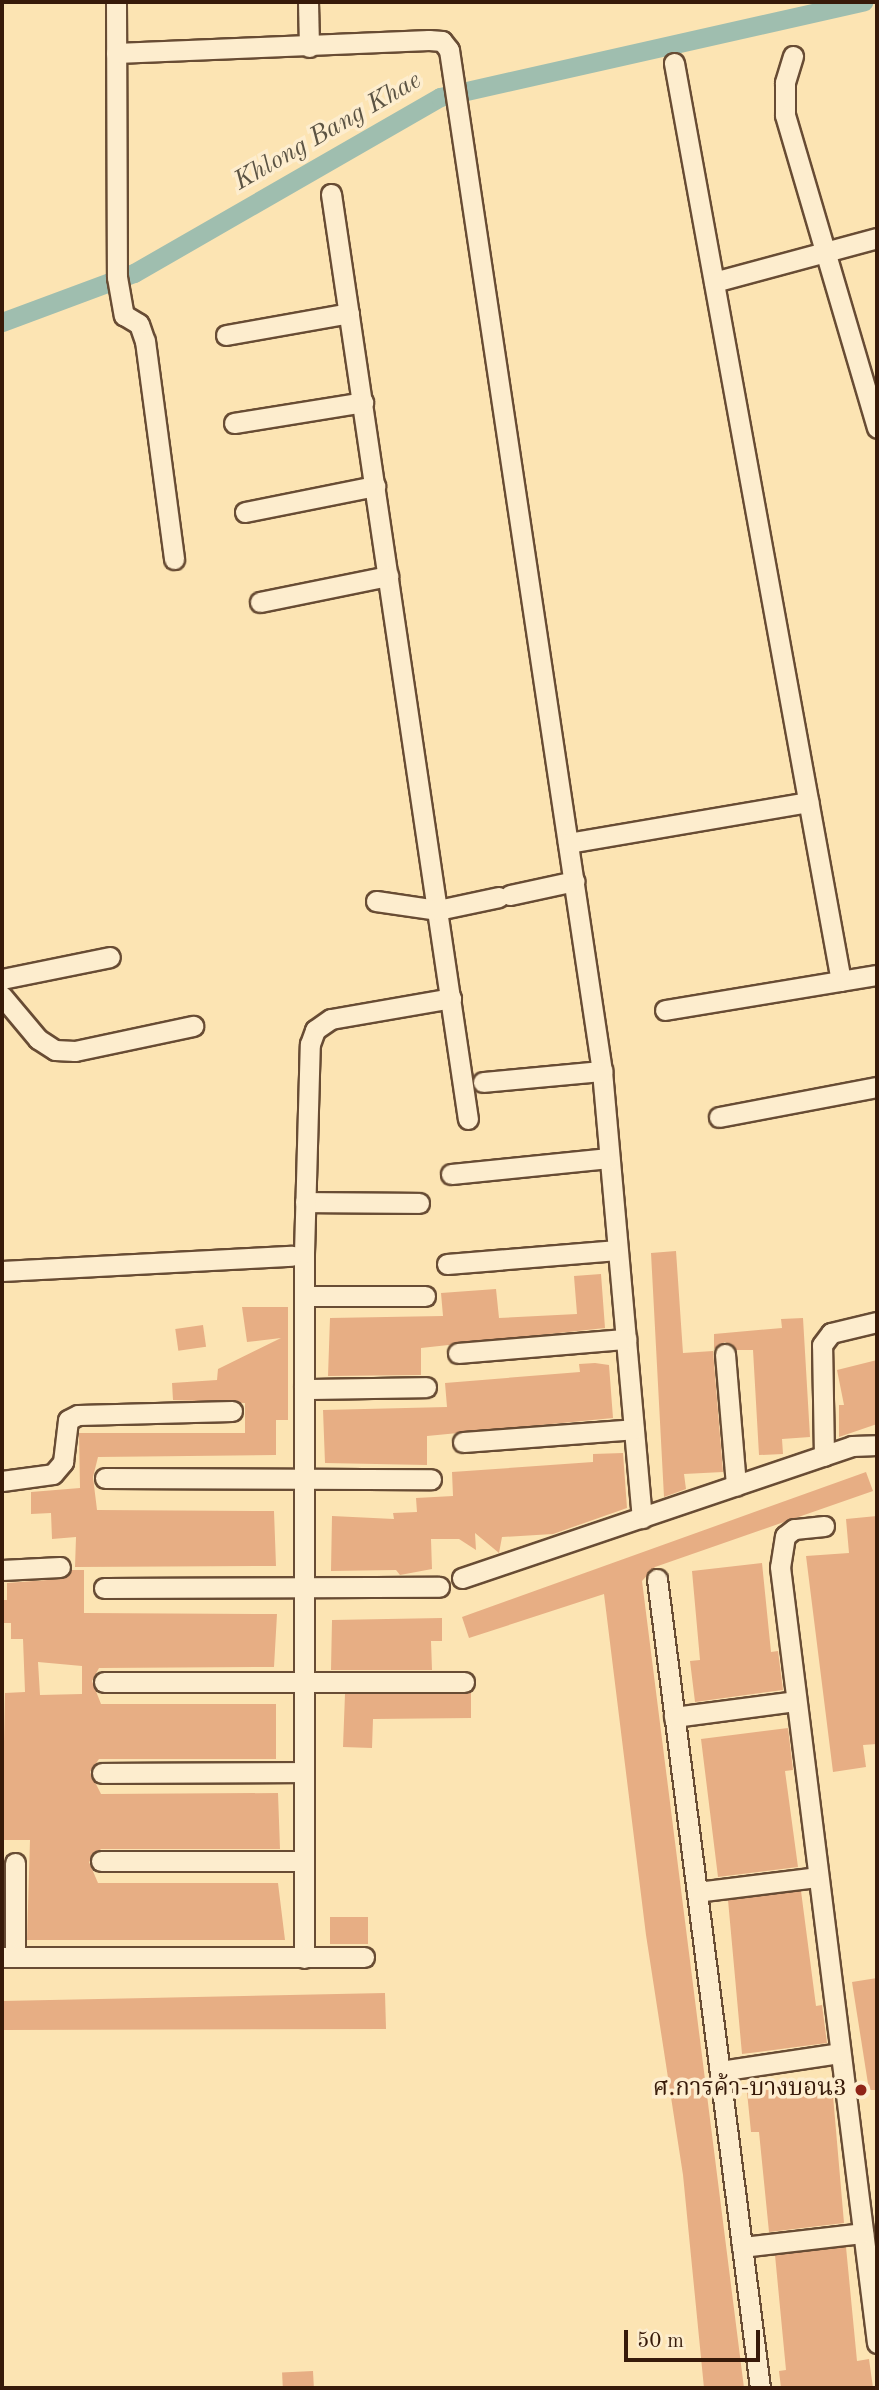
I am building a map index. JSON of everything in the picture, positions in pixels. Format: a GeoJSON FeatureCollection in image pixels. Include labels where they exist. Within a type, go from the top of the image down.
{"type":"FeatureCollection","features":[{"type":"Feature","properties":{"kind":"street"},"geometry":{"type":"LineString","coordinates":[[116,2],[120,292],[123,313],[139,324],[145,341],[174,559]]}},
{"type":"Feature","properties":{"kind":"street"},"geometry":{"type":"LineString","coordinates":[[308,2],[309,47]]}},
{"type":"Feature","properties":{"kind":"street"},"geometry":{"type":"LineString","coordinates":[[116,53],[429,40],[442,41],[449,50],[602,1070],[642,1518]]}},
{"type":"Feature","properties":{"kind":"street"},"geometry":{"type":"LineString","coordinates":[[793,57],[785,83],[785,115],[877,428]]}},
{"type":"Feature","properties":{"kind":"street"},"geometry":{"type":"LineString","coordinates":[[674,63],[841,981]]}},
{"type":"Feature","properties":{"kind":"street"},"geometry":{"type":"LineString","coordinates":[[331,194],[468,1119]]}},
{"type":"Feature","properties":{"kind":"street"},"geometry":{"type":"LineString","coordinates":[[714,282],[877,238]]}},
{"type":"Feature","properties":{"kind":"street"},"geometry":{"type":"LineString","coordinates":[[226,335],[349,313]]}},
{"type":"Feature","properties":{"kind":"street"},"geometry":{"type":"LineString","coordinates":[[234,423],[363,402]]}},
{"type":"Feature","properties":{"kind":"street"},"geometry":{"type":"LineString","coordinates":[[245,512],[375,486]]}},
{"type":"Feature","properties":{"kind":"street"},"geometry":{"type":"LineString","coordinates":[[260,602],[388,576]]}},
{"type":"Feature","properties":{"kind":"street"},"geometry":{"type":"LineString","coordinates":[[568,843],[809,802]]}},
{"type":"Feature","properties":{"kind":"street"},"geometry":{"type":"LineString","coordinates":[[376,901],[438,910],[574,881]]}},
{"type":"Feature","properties":{"kind":"street"},"geometry":{"type":"LineString","coordinates":[[2,979],[110,957]]}},
{"type":"Feature","properties":{"kind":"street"},"geometry":{"type":"LineString","coordinates":[[665,1010],[877,975]]}},
{"type":"Feature","properties":{"kind":"street"},"geometry":{"type":"LineString","coordinates":[[2,996],[38,1039],[55,1050],[75,1051],[193,1026]]}},
{"type":"Feature","properties":{"kind":"street"},"geometry":{"type":"LineString","coordinates":[[304,1958],[304,1296],[310,1044],[315,1030],[331,1019],[451,998]]}},
{"type":"Feature","properties":{"kind":"street"},"geometry":{"type":"LineString","coordinates":[[483,1082],[602,1070]]}},
{"type":"Feature","properties":{"kind":"street"},"geometry":{"type":"LineString","coordinates":[[719,1116],[877,1087]]}},
{"type":"Feature","properties":{"kind":"street"},"geometry":{"type":"LineString","coordinates":[[451,1174],[609,1158]]}},
{"type":"Feature","properties":{"kind":"street"},"geometry":{"type":"LineString","coordinates":[[305,1202],[419,1203]]}},
{"type":"Feature","properties":{"kind":"street"},"geometry":{"type":"LineString","coordinates":[[447,1264],[617,1250]]}},
{"type":"Feature","properties":{"kind":"street"},"geometry":{"type":"LineString","coordinates":[[2,1271],[292,1256]]}},
{"type":"Feature","properties":{"kind":"street"},"geometry":{"type":"LineString","coordinates":[[304,1296],[425,1296]]}},
{"type":"Feature","properties":{"kind":"street"},"geometry":{"type":"LineString","coordinates":[[824,1456],[822,1345],[831,1333],[877,1322]]}},
{"type":"Feature","properties":{"kind":"street"},"geometry":{"type":"LineString","coordinates":[[458,1353],[626,1339]]}},
{"type":"Feature","properties":{"kind":"street"},"geometry":{"type":"LineString","coordinates":[[725,1354],[736,1486]]}},
{"type":"Feature","properties":{"kind":"street"},"geometry":{"type":"LineString","coordinates":[[304,1389],[426,1387]]}},
{"type":"Feature","properties":{"kind":"street"},"geometry":{"type":"LineString","coordinates":[[2,1481],[53,1474],[63,1462],[68,1419],[78,1415],[232,1411]]}},
{"type":"Feature","properties":{"kind":"street"},"geometry":{"type":"LineString","coordinates":[[463,1442],[634,1429]]}},
{"type":"Feature","properties":{"kind":"street"},"geometry":{"type":"LineString","coordinates":[[463,1578],[824,1456],[877,1445]]}},
{"type":"Feature","properties":{"kind":"street"},"geometry":{"type":"LineString","coordinates":[[104,1478],[431,1479]]}},
{"type":"Feature","properties":{"kind":"street"},"geometry":{"type":"LineString","coordinates":[[824,1525],[794,1528],[781,1545],[795,1701],[877,2343]]}},
{"type":"Feature","properties":{"kind":"street"},"geometry":{"type":"LineString","coordinates":[[2,1570],[60,1567]]}},
{"type":"Feature","properties":{"kind":"street"},"geometry":{"type":"LineString","coordinates":[[657,1579],[760,2388]]}},
{"type":"Feature","properties":{"kind":"street"},"geometry":{"type":"LineString","coordinates":[[104,1588],[439,1587]]}},
{"type":"Feature","properties":{"kind":"street"},"geometry":{"type":"LineString","coordinates":[[104,1682],[464,1682]]}},
{"type":"Feature","properties":{"kind":"street"},"geometry":{"type":"LineString","coordinates":[[674,1717],[795,1701]]}},
{"type":"Feature","properties":{"kind":"street"},"geometry":{"type":"LineString","coordinates":[[102,1773],[304,1772]]}},
{"type":"Feature","properties":{"kind":"street"},"geometry":{"type":"LineString","coordinates":[[101,1861],[304,1861]]}},
{"type":"Feature","properties":{"kind":"street"},"geometry":{"type":"LineString","coordinates":[[15,1863],[8,1957],[363,1957]]}},
{"type":"Feature","properties":{"kind":"street"},"geometry":{"type":"LineString","coordinates":[[697,1892],[817,1877]]}},
{"type":"Feature","properties":{"kind":"street"},"geometry":{"type":"LineString","coordinates":[[720,2071],[840,2053]]}},
{"type":"Feature","properties":{"kind":"street"},"geometry":{"type":"LineString","coordinates":[[742,2247],[863,2233]]}},
{"type":"Feature","properties":{"kind":"building"},"geometry":{"type":"Polygon","coordinates":[[[676,1251],[683,1353],[713,1351],[723,1472],[684,1474],[686,1489],[664,1497],[651,1253],[676,1251]]]}},
{"type":"Feature","properties":{"kind":"building"},"geometry":{"type":"Polygon","coordinates":[[[601,1274],[605,1328],[421,1348],[421,1375],[328,1376],[330,1318],[443,1316],[441,1293],[496,1289],[499,1318],[577,1314],[574,1276],[601,1274]]]}},
{"type":"Feature","properties":{"kind":"building"},"geometry":{"type":"Polygon","coordinates":[[[242,1307],[288,1307],[288,1420],[276,1420],[276,1455],[98,1457],[93,1477],[97,1510],[274,1511],[276,1566],[75,1567],[76,1537],[52,1539],[51,1513],[31,1514],[31,1492],[80,1488],[79,1433],[245,1433],[245,1403],[173,1400],[172,1383],[217,1380],[218,1369],[281,1338],[247,1342],[242,1307]]]}},
{"type":"Feature","properties":{"kind":"building"},"geometry":{"type":"Polygon","coordinates":[[[803,1318],[810,1437],[782,1439],[783,1454],[759,1455],[753,1350],[736,1350],[725,1342],[714,1349],[714,1334],[782,1328],[781,1319],[803,1318]]]}},
{"type":"Feature","properties":{"kind":"building"},"geometry":{"type":"Polygon","coordinates":[[[203,1325],[206,1347],[178,1351],[175,1329],[203,1325]]]}},
{"type":"Feature","properties":{"kind":"building"},"geometry":{"type":"Polygon","coordinates":[[[877,1360],[877,1424],[839,1437],[839,1405],[844,1405],[837,1370],[877,1360]]]}},
{"type":"Feature","properties":{"kind":"building"},"geometry":{"type":"Polygon","coordinates":[[[579,1364],[609,1365],[613,1418],[427,1436],[427,1465],[325,1463],[323,1410],[447,1407],[445,1383],[580,1372],[579,1364]]]}},
{"type":"Feature","properties":{"kind":"building"},"geometry":{"type":"Polygon","coordinates":[[[623,1453],[627,1508],[553,1534],[502,1537],[499,1553],[475,1533],[476,1550],[459,1539],[431,1539],[432,1569],[400,1575],[396,1570],[331,1571],[332,1516],[394,1519],[393,1513],[417,1512],[416,1498],[453,1496],[452,1472],[593,1462],[593,1454],[623,1453]]]}},
{"type":"Feature","properties":{"kind":"building"},"geometry":{"type":"Polygon","coordinates":[[[866,1472],[873,1491],[655,1567],[642,1581],[744,2388],[704,2388],[683,2175],[646,1935],[604,1594],[469,1638],[462,1617],[866,1472]]]}},
{"type":"Feature","properties":{"kind":"building"},"geometry":{"type":"Polygon","coordinates":[[[877,1516],[877,1744],[863,1745],[866,1767],[833,1772],[806,1556],[849,1553],[846,1519],[877,1516]]]}},
{"type":"Feature","properties":{"kind":"building"},"geometry":{"type":"Polygon","coordinates":[[[762,1563],[771,1652],[778,1651],[783,1690],[695,1702],[690,1661],[700,1660],[692,1571],[762,1563]]]}},
{"type":"Feature","properties":{"kind":"building"},"geometry":{"type":"Polygon","coordinates":[[[72,1570],[84,1570],[84,1613],[277,1614],[274,1667],[99,1668],[92,1681],[101,1704],[276,1704],[276,1759],[99,1759],[90,1772],[101,1794],[278,1793],[280,1849],[101,1849],[89,1862],[98,1883],[278,1883],[285,1940],[27,1940],[30,1840],[2,1840],[5,1693],[25,1692],[23,1639],[11,1639],[11,1623],[2,1623],[2,1600],[7,1600],[7,1583],[61,1579],[72,1570]],[[38,1662],[40,1695],[82,1694],[82,1666],[38,1662]]]}},
{"type":"Feature","properties":{"kind":"building"},"geometry":{"type":"Polygon","coordinates":[[[442,1618],[442,1641],[431,1641],[432,1670],[331,1670],[332,1620],[442,1618]]]}},
{"type":"Feature","properties":{"kind":"building"},"geometry":{"type":"Polygon","coordinates":[[[471,1692],[471,1718],[373,1719],[372,1748],[343,1747],[345,1694],[471,1692]]]}},
{"type":"Feature","properties":{"kind":"building"},"geometry":{"type":"Polygon","coordinates":[[[788,1728],[793,1770],[785,1771],[798,1867],[718,1877],[701,1739],[788,1728]]]}},
{"type":"Feature","properties":{"kind":"building"},"geometry":{"type":"Polygon","coordinates":[[[801,1891],[816,2006],[822,2005],[827,2043],[742,2054],[728,1900],[801,1891]]]}},
{"type":"Feature","properties":{"kind":"building"},"geometry":{"type":"Polygon","coordinates":[[[330,1917],[368,1917],[368,1944],[330,1944],[330,1917]]]}},
{"type":"Feature","properties":{"kind":"building"},"geometry":{"type":"Polygon","coordinates":[[[877,1978],[877,2090],[869,2090],[852,1982],[877,1978]]]}},
{"type":"Feature","properties":{"kind":"building"},"geometry":{"type":"Polygon","coordinates":[[[385,1993],[386,2029],[2,2030],[2,2001],[385,1993]]]}},
{"type":"Feature","properties":{"kind":"building"},"geometry":{"type":"Polygon","coordinates":[[[832,2084],[844,2223],[769,2232],[759,2132],[751,2132],[747,2092],[832,2084]]]}},
{"type":"Feature","properties":{"kind":"building"},"geometry":{"type":"Polygon","coordinates":[[[846,2247],[857,2361],[869,2359],[873,2388],[781,2388],[779,2371],[786,2370],[775,2255],[846,2247]]]}},
{"type":"Feature","properties":{"kind":"building"},"geometry":{"type":"Polygon","coordinates":[[[313,2371],[314,2388],[283,2388],[282,2373],[313,2371]]]}},
{"type":"Feature","properties":{"kind":"waterway","name":"Khlong Bang Khae"},"geometry":{"type":"LineString","coordinates":[[2,322],[134,273],[440,97],[863,2]]}},
{"type":"Feature","properties":{"kind":"place","name":"ศ.การค้า-บางบอน3"},"geometry":{"type":"Point","coordinates":[861,2090]}}]}
